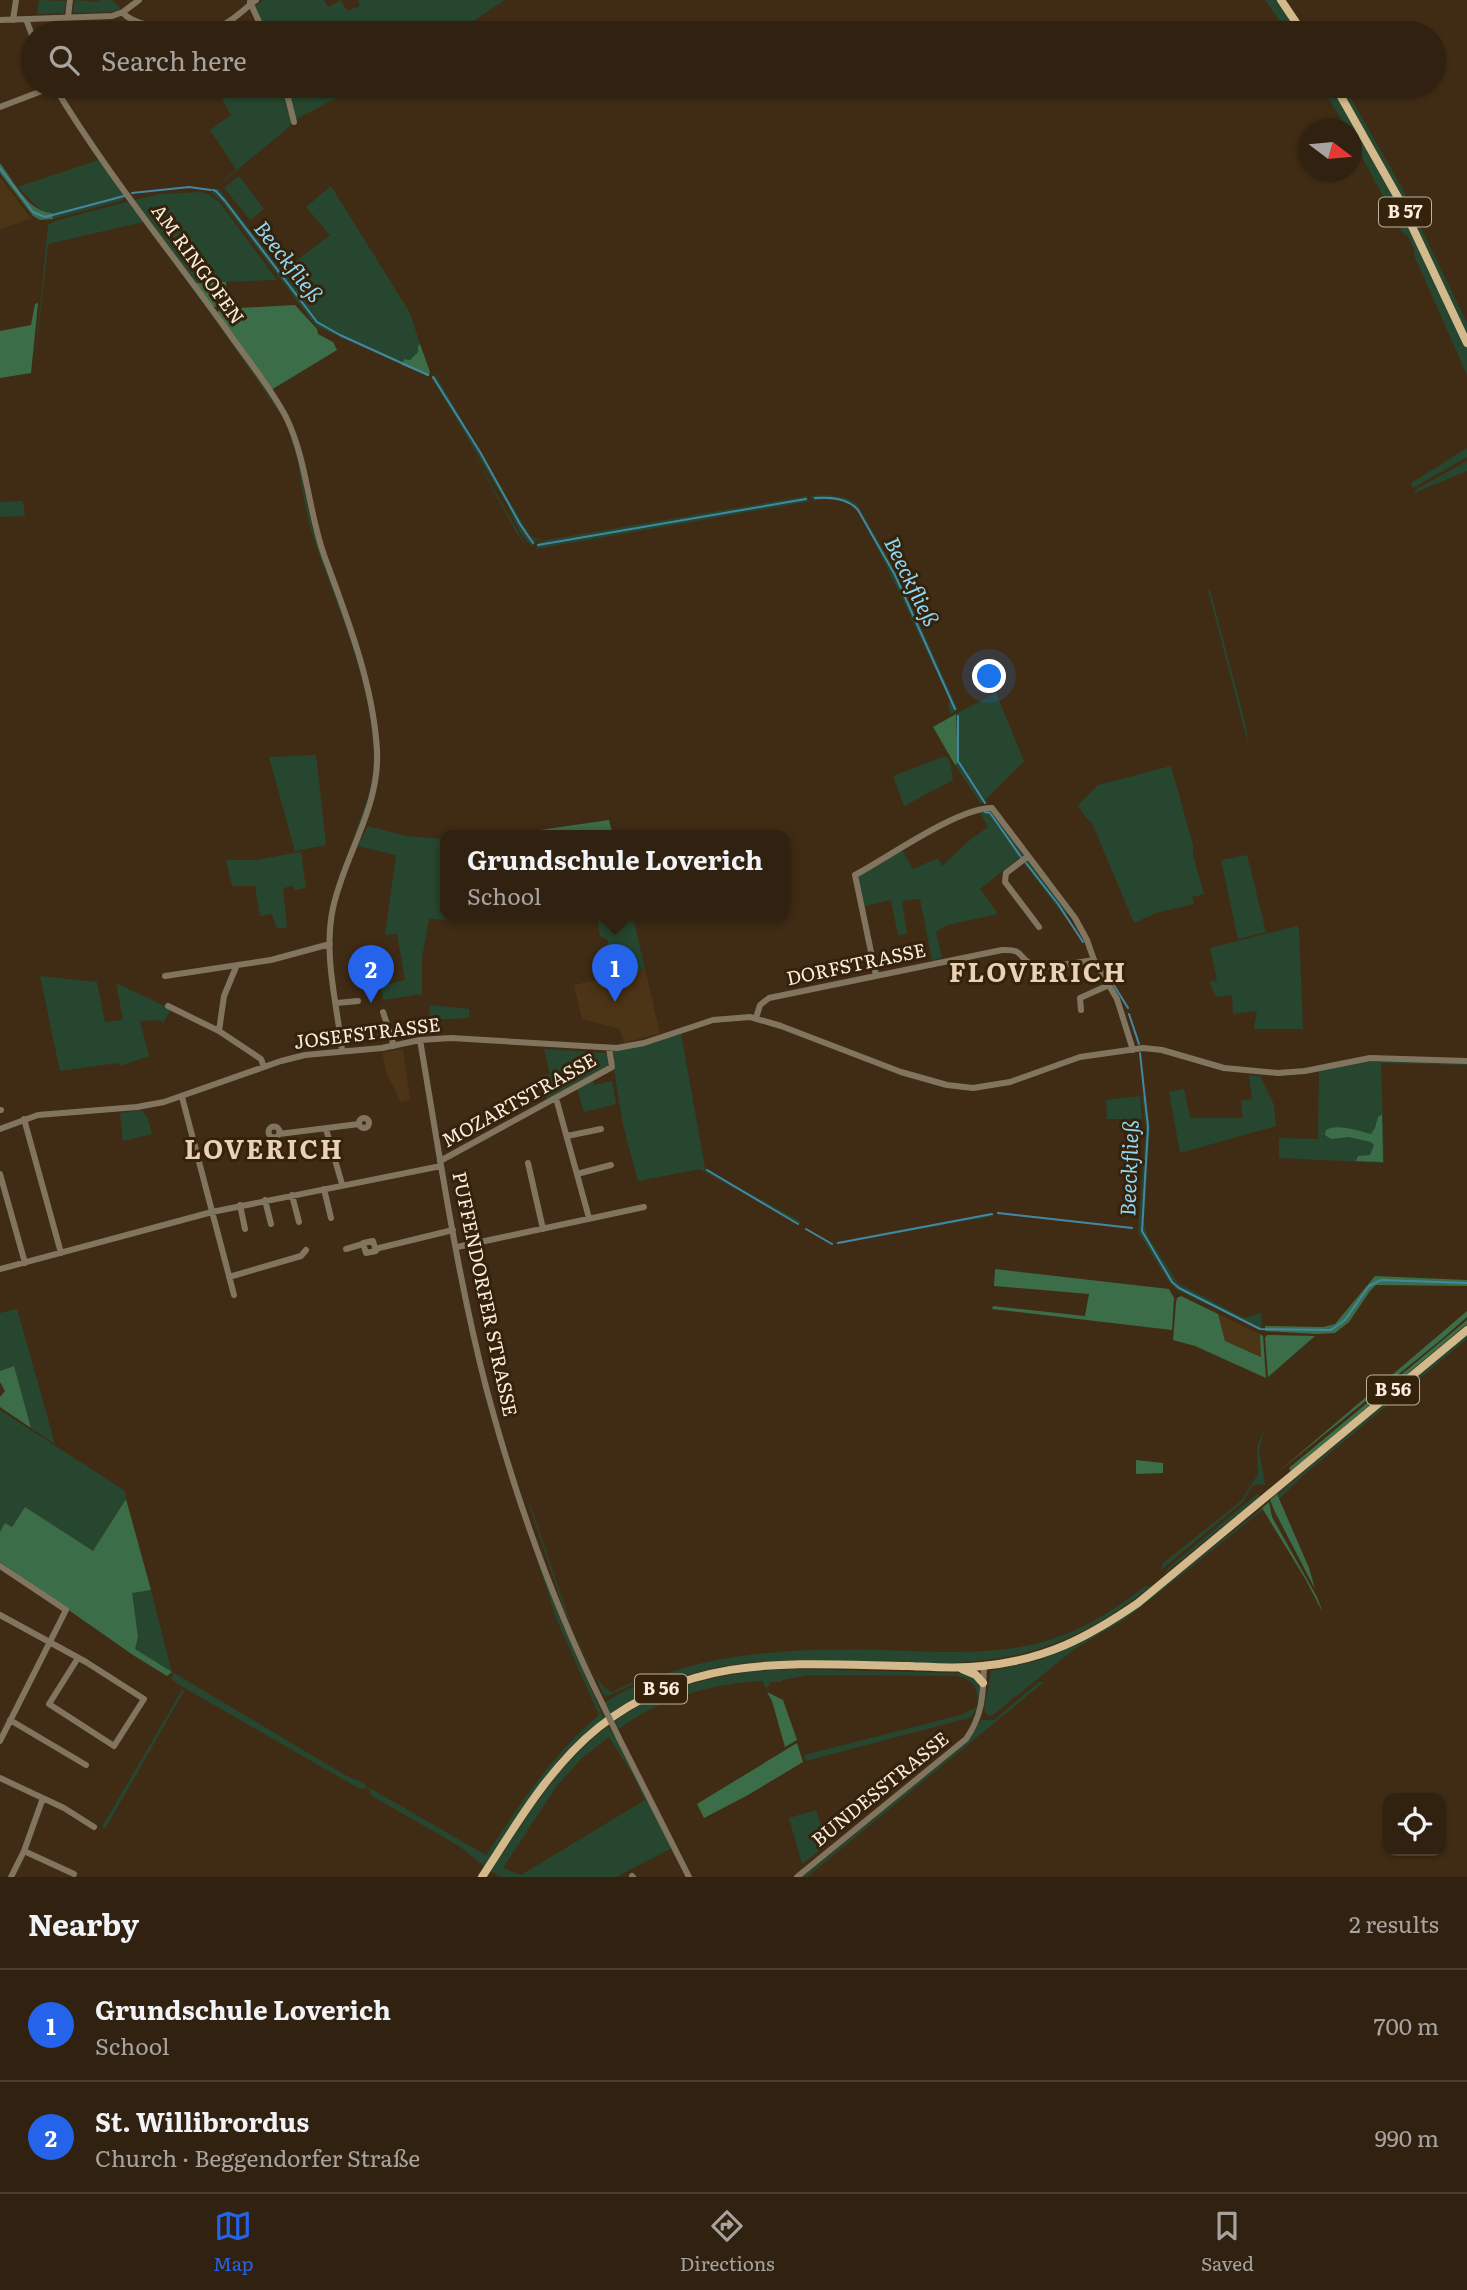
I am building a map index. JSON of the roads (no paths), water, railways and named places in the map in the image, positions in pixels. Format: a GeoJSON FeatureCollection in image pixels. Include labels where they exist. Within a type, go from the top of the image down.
{"type":"FeatureCollection","features":[{"type":"Feature","properties":{"kind":"main road"},"geometry":{"type":"LineString","coordinates":[[1281,0],[1295,21]]}},
{"type":"Feature","properties":{"kind":"main road","name":"B 57"},"geometry":{"type":"LineString","coordinates":[[1342,98],[1405,211],[1467,343]]}},
{"type":"Feature","properties":{"kind":"main road","name":"B 56"},"geometry":{"type":"LineString","coordinates":[[482,1877],[566,1757],[599,1727],[654,1692],[701,1675],[754,1666],[984,1666],[1050,1652],[1084,1638],[1128,1610],[1467,1330]]}},
{"type":"Feature","properties":{"kind":"main road"},"geometry":{"type":"LineString","coordinates":[[956,1668],[976,1675],[983,1683]]}},
{"type":"Feature","properties":{"kind":"street"},"geometry":{"type":"LineString","coordinates":[[13,20],[16,0]]}},
{"type":"Feature","properties":{"kind":"street"},"geometry":{"type":"LineString","coordinates":[[68,17],[70,0]]}},
{"type":"Feature","properties":{"kind":"street"},"geometry":{"type":"LineString","coordinates":[[0,20],[112,16],[123,12],[139,0]]}},
{"type":"Feature","properties":{"kind":"street"},"geometry":{"type":"LineString","coordinates":[[227,21],[252,1],[260,21]]}},
{"type":"Feature","properties":{"kind":"street"},"geometry":{"type":"LineString","coordinates":[[123,12],[125,17],[135,21]]}},
{"type":"Feature","properties":{"kind":"street","name":"AM RINGOFEN"},"geometry":{"type":"LineString","coordinates":[[0,107],[23,98]]}},
{"type":"Feature","properties":{"kind":"street","name":"AM RINGOFEN"},"geometry":{"type":"LineString","coordinates":[[62,98],[130,199],[275,399],[297,444],[315,528],[361,664],[374,722],[377,750],[373,797],[333,909],[330,944],[342,1050]]}},
{"type":"Feature","properties":{"kind":"street"},"geometry":{"type":"LineString","coordinates":[[288,98],[294,122]]}},
{"type":"Feature","properties":{"kind":"street"},"geometry":{"type":"LineString","coordinates":[[876,976],[855,875],[957,816],[982,807],[995,810],[1027,857],[1075,918],[1094,960],[1123,1012],[1133,1050]]}},
{"type":"Feature","properties":{"kind":"street"},"geometry":{"type":"LineString","coordinates":[[1027,857],[1006,873],[1004,882],[1039,927]]}},
{"type":"Feature","properties":{"kind":"street"},"geometry":{"type":"LineString","coordinates":[[165,976],[236,967],[330,944]]}},
{"type":"Feature","properties":{"kind":"street","name":"DORFSTRASSE"},"geometry":{"type":"LineString","coordinates":[[756,1018],[760,1005],[769,998],[1002,950],[1020,952],[1028,962],[1038,965],[1094,960]]}},
{"type":"Feature","properties":{"kind":"street"},"geometry":{"type":"LineString","coordinates":[[219,1031],[224,996],[236,967]]}},
{"type":"Feature","properties":{"kind":"street"},"geometry":{"type":"LineString","coordinates":[[1081,1010],[1080,998],[1109,985]]}},
{"type":"Feature","properties":{"kind":"street"},"geometry":{"type":"LineString","coordinates":[[337,1003],[358,1001]]}},
{"type":"Feature","properties":{"kind":"street"},"geometry":{"type":"LineString","coordinates":[[168,1006],[219,1031],[261,1059],[264,1067]]}},
{"type":"Feature","properties":{"kind":"street"},"geometry":{"type":"LineString","coordinates":[[383,1012],[394,1046]]}},
{"type":"Feature","properties":{"kind":"street","name":"JOSEFSTRASSE"},"geometry":{"type":"LineString","coordinates":[[0,1129],[48,1113],[137,1107],[182,1097],[304,1055],[467,1038],[609,1048],[630,1047],[725,1018],[756,1018]]}},
{"type":"Feature","properties":{"kind":"street"},"geometry":{"type":"LineString","coordinates":[[756,1018],[897,1071],[947,1085],[973,1088],[1010,1082],[1080,1057],[1133,1050],[1162,1050],[1224,1068],[1270,1072],[1305,1070],[1370,1058],[1467,1061]]}},
{"type":"Feature","properties":{"kind":"street","name":"PUFFENDORFER STRASSE"},"geometry":{"type":"LineString","coordinates":[[420,1041],[453,1230],[479,1356],[510,1465],[560,1614],[689,1877]]}},
{"type":"Feature","properties":{"kind":"street","name":"MOZARTSTRASSE"},"geometry":{"type":"LineString","coordinates":[[0,1269],[240,1205],[441,1164],[612,1067],[609,1048]]}},
{"type":"Feature","properties":{"kind":"street"},"geometry":{"type":"LineString","coordinates":[[182,1097],[234,1295]]}},
{"type":"Feature","properties":{"kind":"street"},"geometry":{"type":"LineString","coordinates":[[556,1098],[589,1218]]}},
{"type":"Feature","properties":{"kind":"street"},"geometry":{"type":"LineString","coordinates":[[24,1119],[61,1253]]}},
{"type":"Feature","properties":{"kind":"street"},"geometry":{"type":"LineString","coordinates":[[279,1134],[359,1124]]}},
{"type":"Feature","properties":{"kind":"street"},"geometry":{"type":"LineString","coordinates":[[326,1129],[342,1184]]}},
{"type":"Feature","properties":{"kind":"street"},"geometry":{"type":"LineString","coordinates":[[567,1136],[601,1129]]}},
{"type":"Feature","properties":{"kind":"street"},"geometry":{"type":"LineString","coordinates":[[528,1163],[543,1229]]}},
{"type":"Feature","properties":{"kind":"street"},"geometry":{"type":"LineString","coordinates":[[577,1174],[611,1165]]}},
{"type":"Feature","properties":{"kind":"street"},"geometry":{"type":"LineString","coordinates":[[0,1174],[25,1263]]}},
{"type":"Feature","properties":{"kind":"street"},"geometry":{"type":"LineString","coordinates":[[324,1189],[331,1218]]}},
{"type":"Feature","properties":{"kind":"street"},"geometry":{"type":"LineString","coordinates":[[292,1195],[299,1222]]}},
{"type":"Feature","properties":{"kind":"street"},"geometry":{"type":"LineString","coordinates":[[265,1200],[271,1224]]}},
{"type":"Feature","properties":{"kind":"street"},"geometry":{"type":"LineString","coordinates":[[240,1205],[245,1229]]}},
{"type":"Feature","properties":{"kind":"street"},"geometry":{"type":"LineString","coordinates":[[457,1247],[645,1207]]}},
{"type":"Feature","properties":{"kind":"street"},"geometry":{"type":"LineString","coordinates":[[346,1248],[363,1244],[366,1253],[453,1230]]}},
{"type":"Feature","properties":{"kind":"street"},"geometry":{"type":"LineString","coordinates":[[229,1277],[301,1256],[306,1250]]}},
{"type":"Feature","properties":{"kind":"street"},"geometry":{"type":"LineString","coordinates":[[0,1566],[66,1610],[6,1724],[0,1741]]}},
{"type":"Feature","properties":{"kind":"street"},"geometry":{"type":"LineString","coordinates":[[0,1615],[78,1657],[144,1699],[114,1746],[49,1704],[78,1657]]}},
{"type":"Feature","properties":{"kind":"street"},"geometry":{"type":"LineString","coordinates":[[983,1683],[984,1666]]}},
{"type":"Feature","properties":{"kind":"street","name":"BUNDESSTRASSE"},"geometry":{"type":"LineString","coordinates":[[798,1877],[961,1744],[976,1723],[982,1706],[983,1683]]}},
{"type":"Feature","properties":{"kind":"street"},"geometry":{"type":"LineString","coordinates":[[6,1724],[86,1765]]}},
{"type":"Feature","properties":{"kind":"street"},"geometry":{"type":"LineString","coordinates":[[0,1778],[94,1826]]}},
{"type":"Feature","properties":{"kind":"street"},"geometry":{"type":"LineString","coordinates":[[11,1877],[24,1851],[43,1798]]}},
{"type":"Feature","properties":{"kind":"street"},"geometry":{"type":"LineString","coordinates":[[24,1851],[74,1874]]}},
{"type":"Feature","properties":{"kind":"waterway","name":"Beeckfließ"},"geometry":{"type":"LineString","coordinates":[[0,168],[33,212],[45,217],[124,196]]}},
{"type":"Feature","properties":{"kind":"waterway","name":"Beeckfließ"},"geometry":{"type":"LineString","coordinates":[[132,193],[189,187],[211,190]]}},
{"type":"Feature","properties":{"kind":"waterway","name":"Beeckfließ"},"geometry":{"type":"LineString","coordinates":[[213,190],[225,201],[317,322],[428,375]]}},
{"type":"Feature","properties":{"kind":"waterway","name":"Beeckfließ"},"geometry":{"type":"LineString","coordinates":[[433,377],[533,543]]}},
{"type":"Feature","properties":{"kind":"waterway","name":"Beeckfließ"},"geometry":{"type":"LineString","coordinates":[[815,498],[839,499],[858,510],[895,575],[955,709]]}},
{"type":"Feature","properties":{"kind":"waterway","name":"Beeckfließ"},"geometry":{"type":"LineString","coordinates":[[538,545],[806,499]]}},
{"type":"Feature","properties":{"kind":"waterway","name":"Beeckfließ"},"geometry":{"type":"LineString","coordinates":[[958,716],[958,761],[985,803]]}},
{"type":"Feature","properties":{"kind":"waterway","name":"Beeckfließ"},"geometry":{"type":"LineString","coordinates":[[985,812],[990,813],[1021,857]]}},
{"type":"Feature","properties":{"kind":"waterway","name":"Beeckfließ"},"geometry":{"type":"LineString","coordinates":[[1026,863],[1083,942]]}},
{"type":"Feature","properties":{"kind":"waterway","name":"Beeckfließ"},"geometry":{"type":"LineString","coordinates":[[1107,974],[1128,1008]]}},
{"type":"Feature","properties":{"kind":"waterway","name":"Beeckfließ"},"geometry":{"type":"LineString","coordinates":[[1129,1014],[1139,1044]]}},
{"type":"Feature","properties":{"kind":"waterway","name":"Beeckfließ"},"geometry":{"type":"LineString","coordinates":[[1140,1053],[1148,1127],[1142,1231],[1172,1282],[1179,1288],[1260,1329],[1331,1330],[1345,1320],[1369,1286],[1381,1280],[1467,1283]]}},
{"type":"Feature","properties":{"kind":"waterway"},"geometry":{"type":"LineString","coordinates":[[707,1170],[798,1224]]}},
{"type":"Feature","properties":{"kind":"waterway"},"geometry":{"type":"LineString","coordinates":[[998,1213],[1132,1228]]}},
{"type":"Feature","properties":{"kind":"waterway"},"geometry":{"type":"LineString","coordinates":[[838,1243],[992,1214]]}},
{"type":"Feature","properties":{"kind":"waterway"},"geometry":{"type":"LineString","coordinates":[[806,1229],[832,1244]]}},
{"type":"Feature","properties":{"kind":"place","name":"Grundschule Loverich"},"geometry":{"type":"Point","coordinates":[615,1002]}},
{"type":"Feature","properties":{"kind":"place","name":"St. Willibrordus"},"geometry":{"type":"Point","coordinates":[371,1003]}},
{"type":"Feature","properties":{"kind":"district","name":"FLOVERICH"},"geometry":{"type":"Point","coordinates":[1038,973]}},
{"type":"Feature","properties":{"kind":"district","name":"LOVERICH"},"geometry":{"type":"Point","coordinates":[264,1150]}}]}
